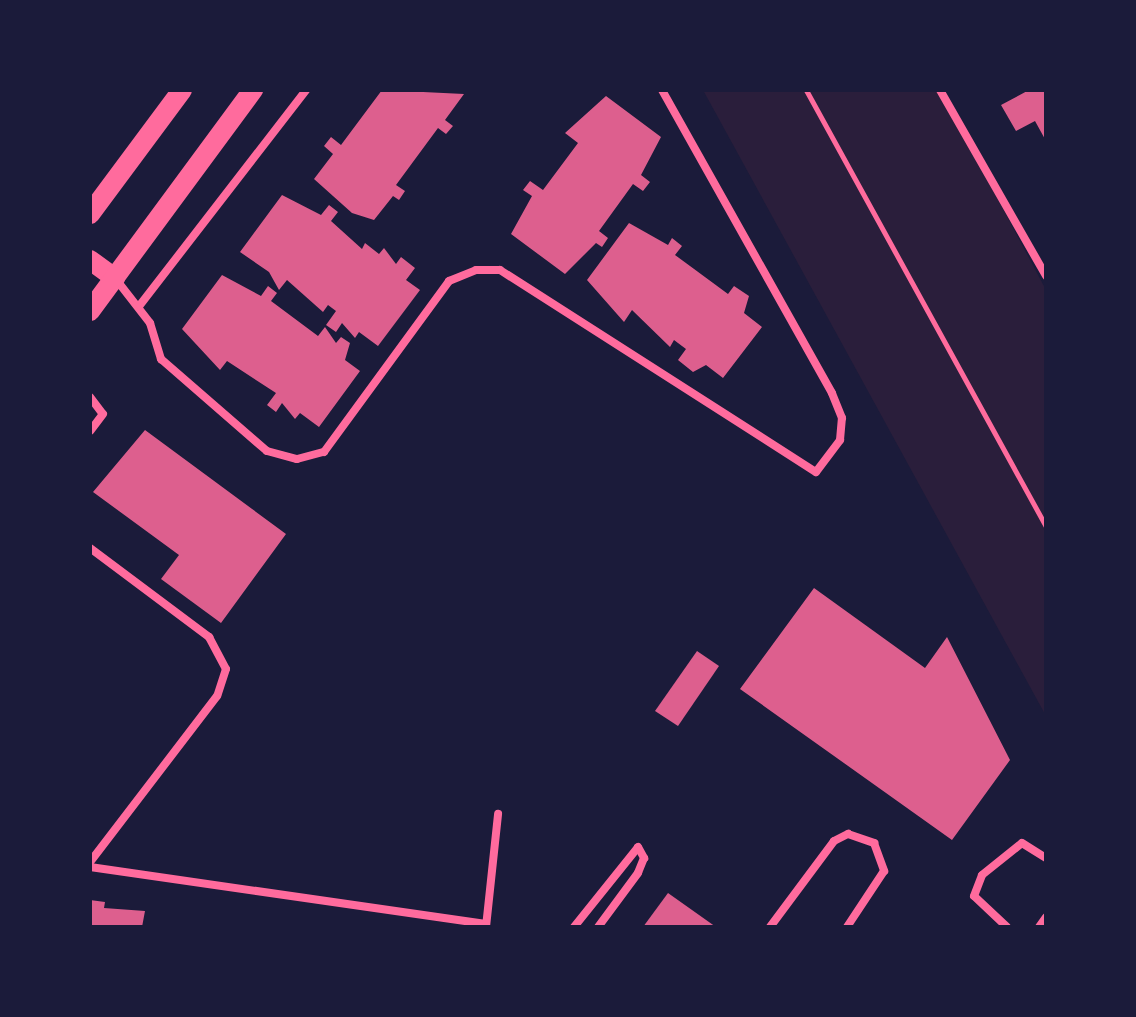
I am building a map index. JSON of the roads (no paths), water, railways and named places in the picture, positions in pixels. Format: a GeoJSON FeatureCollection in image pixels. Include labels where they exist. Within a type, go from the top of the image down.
{"type":"FeatureCollection","features":[{"type":"Feature","properties":{"kind":"main road"},"geometry":{"type":"LineString","coordinates":[[90,214],[182,90]]}},
{"type":"Feature","properties":{"kind":"main road"},"geometry":{"type":"LineString","coordinates":[[90,312],[252,90]]}},
{"type":"Feature","properties":{"kind":"main road"},"geometry":{"type":"LineString","coordinates":[[90,260],[115,278]]}},
{"type":"Feature","properties":{"kind":"lane"},"geometry":{"type":"LineString","coordinates":[[140,306],[306,90]]}},
{"type":"Feature","properties":{"kind":"lane"},"geometry":{"type":"LineString","coordinates":[[115,278],[140,306],[161,358],[267,451],[297,459],[324,452],[449,282],[476,270],[500,270],[816,472],[840,440],[842,418],[832,393],[662,90]]}},
{"type":"Feature","properties":{"kind":"lane"},"geometry":{"type":"LineString","coordinates":[[940,90],[1046,276]]}},
{"type":"Feature","properties":{"kind":"lane"},"geometry":{"type":"LineString","coordinates":[[90,397],[102,414],[90,431]]}},
{"type":"Feature","properties":{"kind":"lane"},"geometry":{"type":"LineString","coordinates":[[90,548],[209,637],[226,669],[218,696],[90,865],[486,925],[498,814]]}},
{"type":"Feature","properties":{"kind":"lane"},"geometry":{"type":"LineString","coordinates":[[770,927],[834,841],[848,834],[874,843],[884,871],[847,927]]}},
{"type":"Feature","properties":{"kind":"lane"},"geometry":{"type":"LineString","coordinates":[[1008,927],[974,896],[982,875],[1022,844],[1046,858]]}},
{"type":"Feature","properties":{"kind":"lane"},"geometry":{"type":"LineString","coordinates":[[574,927],[638,847],[644,858],[638,873],[598,927]]}},
{"type":"Feature","properties":{"kind":"lane"},"geometry":{"type":"LineString","coordinates":[[1039,927],[1046,917]]}}]}
